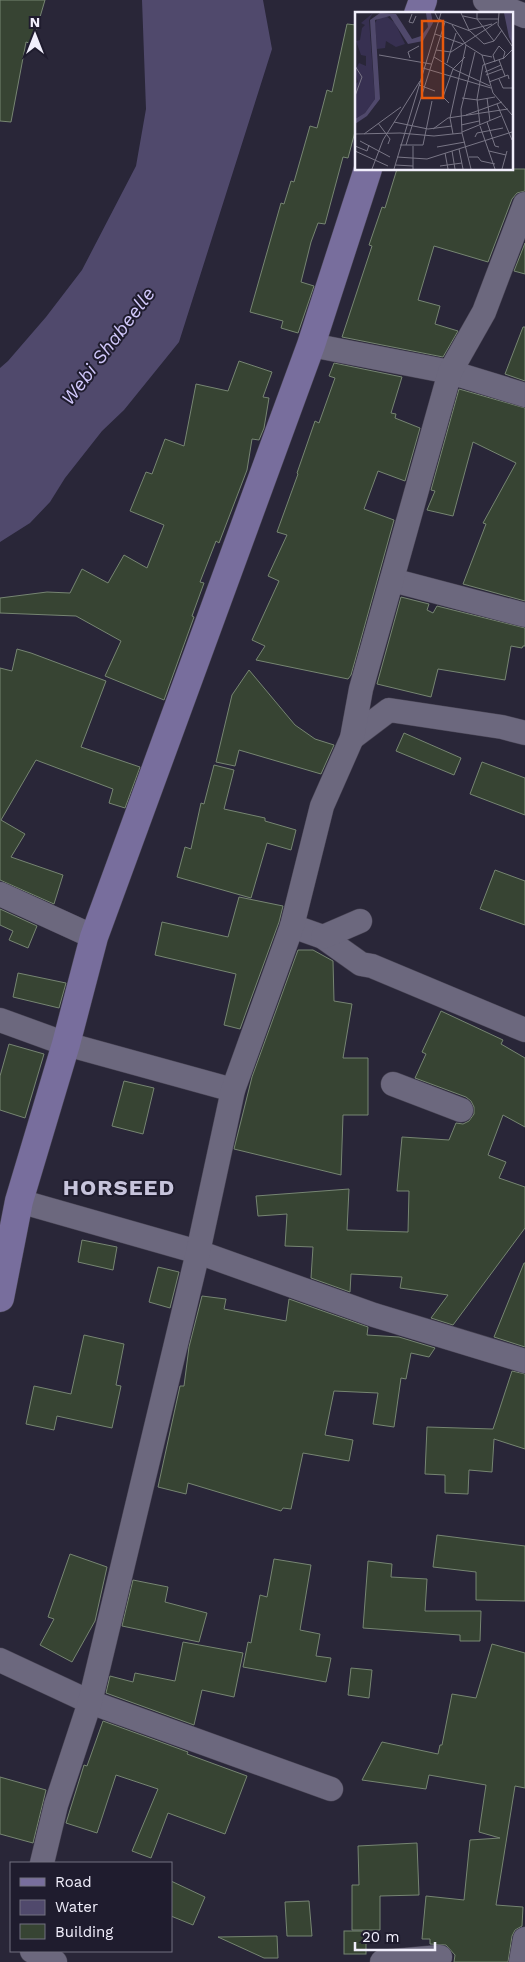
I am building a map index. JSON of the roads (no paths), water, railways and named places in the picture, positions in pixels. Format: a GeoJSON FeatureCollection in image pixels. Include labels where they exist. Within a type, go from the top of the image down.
{"type":"FeatureCollection","features":[{"type":"Feature","properties":{"kind":"street"},"geometry":{"type":"LineString","coordinates":[[419,12],[423,0]]}},
{"type":"Feature","properties":{"kind":"street"},"geometry":{"type":"LineString","coordinates":[[484,0],[525,16]]}},
{"type":"Feature","properties":{"kind":"street"},"geometry":{"type":"LineString","coordinates":[[0,1298],[19,1201],[66,1044],[94,936],[311,345],[368,170]]}},
{"type":"Feature","properties":{"kind":"street"},"geometry":{"type":"LineString","coordinates":[[42,1862],[56,1805],[90,1702],[198,1252],[233,1090],[292,926],[322,806],[352,738],[361,689],[450,372],[484,312],[525,204]]}},
{"type":"Feature","properties":{"kind":"street"},"geometry":{"type":"LineString","coordinates":[[311,345],[450,372],[525,395]]}},
{"type":"Feature","properties":{"kind":"street"},"geometry":{"type":"LineString","coordinates":[[392,580],[525,615]]}},
{"type":"Feature","properties":{"kind":"street"},"geometry":{"type":"LineString","coordinates":[[352,738],[389,710],[502,727],[525,733]]}},
{"type":"Feature","properties":{"kind":"street"},"geometry":{"type":"LineString","coordinates":[[0,894],[94,936]]}},
{"type":"Feature","properties":{"kind":"street"},"geometry":{"type":"LineString","coordinates":[[322,937],[360,921]]}},
{"type":"Feature","properties":{"kind":"street"},"geometry":{"type":"LineString","coordinates":[[292,926],[322,937],[361,964],[372,966],[525,1030]]}},
{"type":"Feature","properties":{"kind":"street"},"geometry":{"type":"LineString","coordinates":[[0,1020],[66,1044],[233,1090]]}},
{"type":"Feature","properties":{"kind":"street"},"geometry":{"type":"LineString","coordinates":[[393,1084],[461,1110]]}},
{"type":"Feature","properties":{"kind":"street"},"geometry":{"type":"LineString","coordinates":[[19,1201],[198,1252],[374,1315],[525,1361]]}},
{"type":"Feature","properties":{"kind":"street"},"geometry":{"type":"LineString","coordinates":[[0,1660],[90,1702],[331,1789]]}},
{"type":"Feature","properties":{"kind":"street"},"geometry":{"type":"LineString","coordinates":[[521,1962],[525,1939]]}},
{"type":"Feature","properties":{"kind":"street"},"geometry":{"type":"LineString","coordinates":[[34,1952],[55,1962]]}},
{"type":"Feature","properties":{"kind":"street"},"geometry":{"type":"LineString","coordinates":[[382,1962],[440,1957]]}},
{"type":"Feature","properties":{"kind":"water","name":"Webi Shabeelle"},"geometry":{"type":"Polygon","coordinates":[[[142,0],[263,0],[272,49],[179,342],[124,410],[102,431],[65,478],[50,502],[30,523],[0,542],[0,368],[46,317],[82,270],[136,166],[146,109],[142,0]]]}},
{"type":"Feature","properties":{"kind":"district","name":"HORSEED"},"geometry":{"type":"Point","coordinates":[119,1187]}}]}
